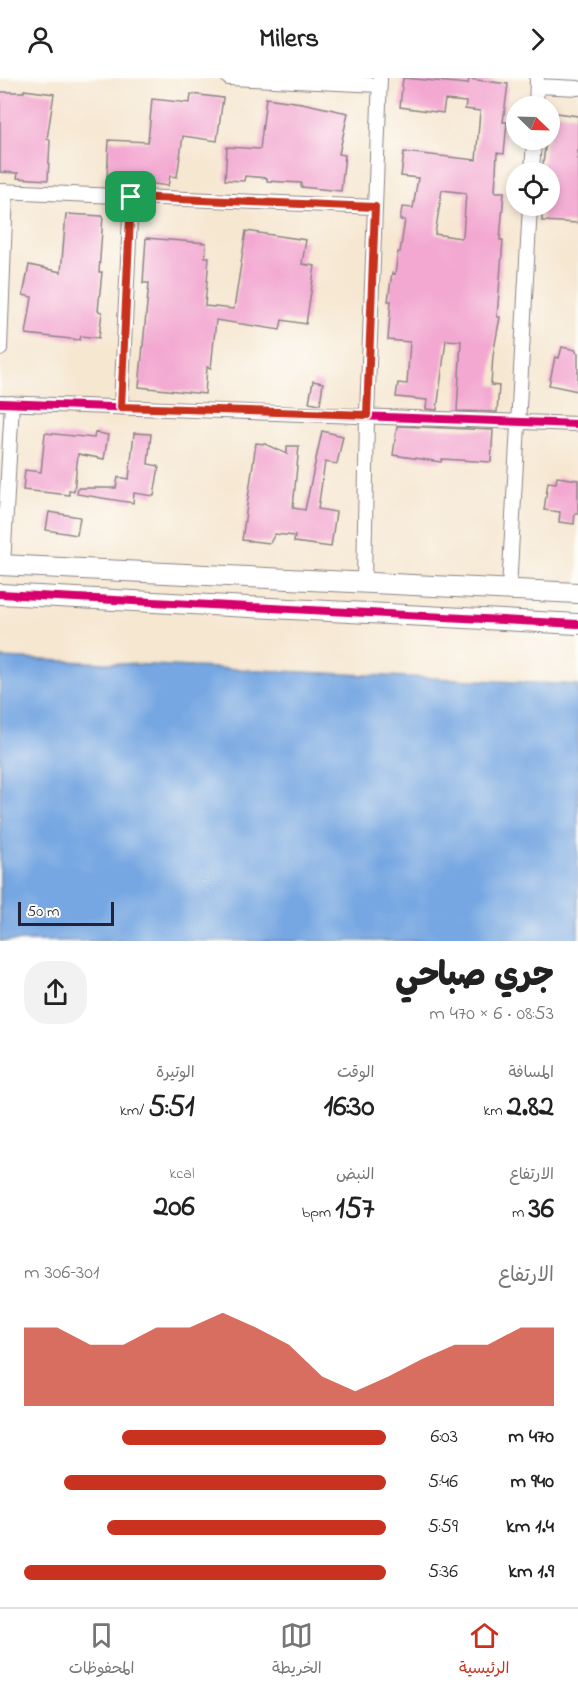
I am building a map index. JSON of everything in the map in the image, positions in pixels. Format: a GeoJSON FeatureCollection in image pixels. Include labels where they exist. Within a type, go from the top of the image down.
{"type":"FeatureCollection","features":[{"type":"Feature","properties":{"kind":"street"},"geometry":{"type":"LineString","coordinates":[[229,78],[380,81],[367,415],[364,582]]}},
{"type":"Feature","properties":{"kind":"street"},"geometry":{"type":"LineString","coordinates":[[537,82],[578,88]]}},
{"type":"Feature","properties":{"kind":"street"},"geometry":{"type":"LineString","coordinates":[[0,349],[3,191],[375,207]]}},
{"type":"Feature","properties":{"kind":"street"},"geometry":{"type":"LineString","coordinates":[[121,407],[131,197]]}},
{"type":"Feature","properties":{"kind":"street"},"geometry":{"type":"LineString","coordinates":[[509,589],[529,216]]}},
{"type":"Feature","properties":{"kind":"street"},"geometry":{"type":"LineString","coordinates":[[578,424],[6,403],[1,565],[578,593]]}},
{"type":"Feature","properties":{"kind":"street"},"geometry":{"type":"LineString","coordinates":[[0,594],[578,624]]}},
{"type":"Feature","properties":{"kind":"water"},"geometry":{"type":"Polygon","coordinates":[[[0,658],[578,685],[578,941],[0,941],[0,658]]]}},
{"type":"Feature","properties":{"kind":"building"},"geometry":{"type":"Polygon","coordinates":[[[403,78],[468,84],[469,79],[508,84],[503,122],[506,122],[504,154],[497,153],[495,192],[504,192],[497,317],[500,317],[493,355],[491,385],[499,386],[497,412],[457,411],[461,341],[446,340],[437,410],[426,409],[427,400],[396,397],[398,383],[407,384],[410,342],[388,340],[391,301],[388,301],[392,273],[395,274],[405,220],[400,220],[402,207],[413,208],[418,178],[401,176],[404,152],[476,160],[480,111],[465,109],[466,102],[445,100],[443,113],[400,107],[403,78]],[[442,190],[435,234],[461,238],[466,193],[442,190]]]}},
{"type":"Feature","properties":{"kind":"building"},"geometry":{"type":"Polygon","coordinates":[[[24,90],[54,94],[47,139],[50,140],[48,180],[17,178],[18,173],[0,172],[0,92],[24,92],[24,90]]]}},
{"type":"Feature","properties":{"kind":"building"},"geometry":{"type":"Polygon","coordinates":[[[191,94],[223,98],[217,141],[183,136],[177,177],[170,176],[168,186],[147,183],[148,180],[107,178],[109,140],[148,142],[152,99],[190,103],[191,94]]]}},
{"type":"Feature","properties":{"kind":"building"},"geometry":{"type":"Polygon","coordinates":[[[266,98],[348,113],[339,154],[345,155],[341,191],[301,187],[301,183],[267,181],[267,178],[245,176],[244,181],[225,180],[227,147],[260,149],[266,98]]]}},
{"type":"Feature","properties":{"kind":"building"},"geometry":{"type":"Polygon","coordinates":[[[560,114],[578,116],[578,223],[542,221],[542,216],[560,216],[560,162],[543,162],[545,150],[560,150],[560,114]]]}},
{"type":"Feature","properties":{"kind":"building"},"geometry":{"type":"Polygon","coordinates":[[[66,214],[103,216],[99,272],[102,272],[98,311],[102,312],[99,338],[81,336],[80,340],[26,334],[32,297],[23,295],[29,265],[61,272],[66,214]]]}},
{"type":"Feature","properties":{"kind":"building"},"geometry":{"type":"Polygon","coordinates":[[[246,231],[306,240],[302,264],[315,266],[306,324],[282,320],[280,330],[216,320],[211,368],[207,367],[205,394],[139,387],[149,283],[143,283],[146,238],[206,243],[205,257],[209,257],[205,306],[234,309],[246,231]]]}},
{"type":"Feature","properties":{"kind":"building"},"geometry":{"type":"Polygon","coordinates":[[[562,347],[576,350],[578,353],[578,391],[549,385],[555,357],[559,358],[562,347]]]}},
{"type":"Feature","properties":{"kind":"building"},"geometry":{"type":"Polygon","coordinates":[[[313,381],[323,383],[320,404],[309,402],[313,381]]]}},
{"type":"Feature","properties":{"kind":"building"},"geometry":{"type":"Polygon","coordinates":[[[397,426],[493,430],[491,462],[442,459],[441,462],[393,455],[397,426]]]}},
{"type":"Feature","properties":{"kind":"building"},"geometry":{"type":"Polygon","coordinates":[[[322,431],[343,436],[337,464],[325,462],[318,509],[336,512],[331,547],[294,542],[295,536],[275,534],[270,543],[242,540],[256,443],[265,444],[287,454],[287,446],[299,446],[293,508],[305,510],[322,431]]]}},
{"type":"Feature","properties":{"kind":"building"},"geometry":{"type":"Polygon","coordinates":[[[95,432],[108,435],[104,459],[78,454],[74,491],[69,490],[69,495],[23,490],[25,470],[41,472],[45,433],[94,438],[95,432]]]}},
{"type":"Feature","properties":{"kind":"building"},"geometry":{"type":"Polygon","coordinates":[[[134,433],[151,434],[148,464],[159,466],[154,496],[134,493],[133,503],[77,494],[78,488],[116,488],[118,477],[129,479],[134,433]]]}},
{"type":"Feature","properties":{"kind":"building"},"geometry":{"type":"Polygon","coordinates":[[[557,477],[578,480],[578,513],[575,513],[574,524],[559,522],[560,512],[544,510],[548,482],[556,483],[557,477]]]}},
{"type":"Feature","properties":{"kind":"building"},"geometry":{"type":"Polygon","coordinates":[[[49,512],[80,517],[77,535],[46,530],[49,512]]]}},
{"type":"Feature","properties":{"kind":"cycle path"},"geometry":{"type":"LineString","coordinates":[[0,403],[578,424]]}},
{"type":"Feature","properties":{"kind":"cycle path"},"geometry":{"type":"LineString","coordinates":[[0,594],[578,624]]}},
{"type":"Feature","properties":{"kind":"route"},"geometry":{"type":"LineString","coordinates":[[131,197],[375,207],[367,415],[121,407],[131,197]]}}]}
